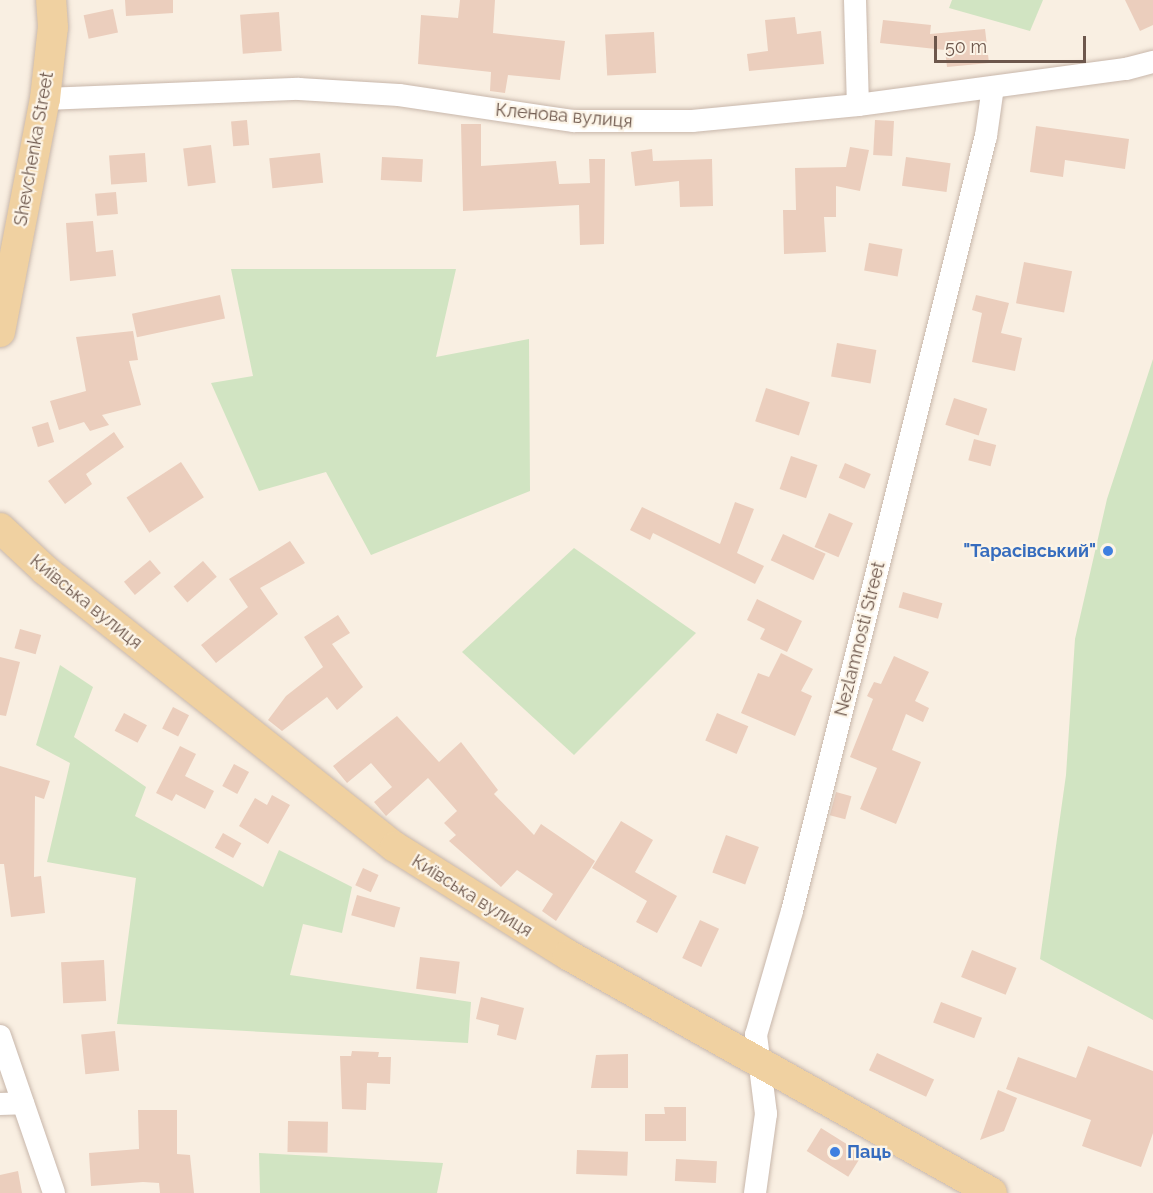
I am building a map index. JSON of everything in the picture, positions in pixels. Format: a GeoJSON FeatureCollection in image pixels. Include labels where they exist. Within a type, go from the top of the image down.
{"type":"FeatureCollection","features":[{"type":"Feature","properties":{"kind":"main road","name":"Shevchenka Street"},"geometry":{"type":"LineString","coordinates":[[0,332],[45,99],[53,27],[51,0]]}},
{"type":"Feature","properties":{"kind":"main road","name":"Київська вулиця"},"geometry":{"type":"LineString","coordinates":[[0,528],[45,570],[394,847],[568,955],[989,1192]]}},
{"type":"Feature","properties":{"kind":"street"},"geometry":{"type":"LineString","coordinates":[[855,0],[858,105]]}},
{"type":"Feature","properties":{"kind":"street","name":"Кленова вулиця"},"geometry":{"type":"LineString","coordinates":[[45,99],[299,89],[399,94],[518,115],[621,124],[692,122],[858,105],[1153,62]]}},
{"type":"Feature","properties":{"kind":"street","name":"Nezlamnosti Street"},"geometry":{"type":"LineString","coordinates":[[755,1193],[766,1114],[765,1089],[758,1061],[759,1023],[795,900],[986,136],[993,87]]}},
{"type":"Feature","properties":{"kind":"street"},"geometry":{"type":"LineString","coordinates":[[0,1036],[54,1193]]}},
{"type":"Feature","properties":{"kind":"street"},"geometry":{"type":"LineString","coordinates":[[0,1104],[23,1103]]}},
{"type":"Feature","properties":{"kind":"green space"},"geometry":{"type":"Polygon","coordinates":[[[952,0],[1043,0],[1030,31],[949,8],[952,0]]]}},
{"type":"Feature","properties":{"kind":"green space"},"geometry":{"type":"Polygon","coordinates":[[[231,269],[456,269],[436,357],[529,339],[530,491],[371,555],[326,472],[259,491],[211,383],[253,376],[231,269]]]}},
{"type":"Feature","properties":{"kind":"green space"},"geometry":{"type":"Polygon","coordinates":[[[1153,359],[1153,1020],[1040,959],[1066,775],[1075,639],[1107,499],[1153,359]]]}},
{"type":"Feature","properties":{"kind":"green space"},"geometry":{"type":"Polygon","coordinates":[[[574,548],[696,633],[574,755],[462,652],[574,548]]]}},
{"type":"Feature","properties":{"kind":"green space"},"geometry":{"type":"Polygon","coordinates":[[[60,665],[93,687],[74,737],[146,787],[135,816],[263,887],[279,850],[352,887],[342,933],[303,924],[290,975],[471,1002],[468,1043],[117,1024],[136,878],[47,862],[70,763],[36,745],[60,665]]]}},
{"type":"Feature","properties":{"kind":"green space"},"geometry":{"type":"Polygon","coordinates":[[[259,1153],[443,1163],[437,1193],[260,1193],[259,1153]]]}},
{"type":"Feature","properties":{"kind":"building"},"geometry":{"type":"Polygon","coordinates":[[[125,0],[173,0],[173,13],[126,16],[125,0]]]}},
{"type":"Feature","properties":{"kind":"building"},"geometry":{"type":"Polygon","coordinates":[[[460,0],[495,0],[493,33],[565,41],[560,80],[508,75],[505,93],[490,91],[491,72],[418,64],[421,15],[458,18],[460,0]]]}},
{"type":"Feature","properties":{"kind":"building"},"geometry":{"type":"Polygon","coordinates":[[[1125,0],[1153,0],[1153,25],[1140,31],[1125,0]]]}},
{"type":"Feature","properties":{"kind":"building"},"geometry":{"type":"Polygon","coordinates":[[[113,9],[118,32],[89,39],[84,15],[113,9]]]}},
{"type":"Feature","properties":{"kind":"building"},"geometry":{"type":"Polygon","coordinates":[[[279,12],[282,51],[243,54],[240,15],[279,12]]]}},
{"type":"Feature","properties":{"kind":"building"},"geometry":{"type":"Polygon","coordinates":[[[795,17],[797,34],[821,31],[824,64],[749,71],[747,54],[768,51],[765,20],[795,17]]]}},
{"type":"Feature","properties":{"kind":"building"},"geometry":{"type":"Polygon","coordinates":[[[883,20],[931,25],[930,34],[985,29],[989,63],[947,67],[945,50],[880,43],[883,20]]]}},
{"type":"Feature","properties":{"kind":"building"},"geometry":{"type":"Polygon","coordinates":[[[654,32],[656,73],[607,76],[605,35],[654,32]]]}},
{"type":"Feature","properties":{"kind":"building"},"geometry":{"type":"Polygon","coordinates":[[[247,120],[249,145],[233,146],[231,121],[247,120]]]}},
{"type":"Feature","properties":{"kind":"building"},"geometry":{"type":"Polygon","coordinates":[[[875,120],[894,121],[892,156],[873,155],[875,120]]]}},
{"type":"Feature","properties":{"kind":"building"},"geometry":{"type":"Polygon","coordinates":[[[461,124],[481,124],[481,166],[556,161],[559,184],[590,183],[589,159],[605,159],[604,244],[580,245],[579,205],[463,211],[461,124]]]}},
{"type":"Feature","properties":{"kind":"building"},"geometry":{"type":"Polygon","coordinates":[[[1036,126],[1129,139],[1125,169],[1065,160],[1063,177],[1030,172],[1036,126]]]}},
{"type":"Feature","properties":{"kind":"building"},"geometry":{"type":"Polygon","coordinates":[[[211,145],[216,183],[188,186],[183,148],[211,145]]]}},
{"type":"Feature","properties":{"kind":"building"},"geometry":{"type":"Polygon","coordinates":[[[850,147],[869,150],[860,191],[836,186],[836,217],[824,217],[826,252],[784,254],[783,210],[796,210],[795,168],[846,167],[850,147]]]}},
{"type":"Feature","properties":{"kind":"building"},"geometry":{"type":"Polygon","coordinates":[[[652,149],[653,161],[712,159],[713,206],[680,207],[679,181],[635,186],[631,152],[652,149]]]}},
{"type":"Feature","properties":{"kind":"building"},"geometry":{"type":"Polygon","coordinates":[[[145,153],[147,182],[111,184],[109,156],[145,153]]]}},
{"type":"Feature","properties":{"kind":"building"},"geometry":{"type":"Polygon","coordinates":[[[320,153],[323,183],[272,188],[269,158],[320,153]]]}},
{"type":"Feature","properties":{"kind":"building"},"geometry":{"type":"Polygon","coordinates":[[[382,157],[423,159],[422,182],[381,180],[382,157]]]}},
{"type":"Feature","properties":{"kind":"building"},"geometry":{"type":"Polygon","coordinates":[[[906,157],[951,163],[947,192],[902,186],[906,157]]]}},
{"type":"Feature","properties":{"kind":"building"},"geometry":{"type":"Polygon","coordinates":[[[116,192],[118,214],[97,216],[95,194],[116,192]]]}},
{"type":"Feature","properties":{"kind":"building"},"geometry":{"type":"Polygon","coordinates":[[[93,221],[96,252],[113,250],[116,276],[70,281],[66,223],[93,221]]]}},
{"type":"Feature","properties":{"kind":"building"},"geometry":{"type":"Polygon","coordinates":[[[869,243],[902,249],[898,276],[864,271],[869,243]]]}},
{"type":"Feature","properties":{"kind":"building"},"geometry":{"type":"Polygon","coordinates":[[[1024,262],[1072,271],[1064,313],[1016,303],[1024,262]]]}},
{"type":"Feature","properties":{"kind":"building"},"geometry":{"type":"Polygon","coordinates":[[[220,295],[225,318],[137,337],[132,314],[220,295]]]}},
{"type":"Feature","properties":{"kind":"building"},"geometry":{"type":"Polygon","coordinates":[[[976,295],[1009,303],[1001,333],[1022,338],[1015,371],[972,362],[982,313],[972,310],[976,295]]]}},
{"type":"Feature","properties":{"kind":"building"},"geometry":{"type":"Polygon","coordinates":[[[133,331],[138,360],[129,361],[141,405],[102,415],[109,425],[90,431],[84,422],[59,430],[50,401],[86,391],[76,337],[133,331]]]}},
{"type":"Feature","properties":{"kind":"building"},"geometry":{"type":"Polygon","coordinates":[[[837,343],[876,350],[870,383],[831,376],[837,343]]]}},
{"type":"Feature","properties":{"kind":"building"},"geometry":{"type":"Polygon","coordinates":[[[766,388],[810,402],[799,436],[755,421],[766,388]]]}},
{"type":"Feature","properties":{"kind":"building"},"geometry":{"type":"Polygon","coordinates":[[[954,398],[987,409],[979,435],[945,425],[954,398]]]}},
{"type":"Feature","properties":{"kind":"building"},"geometry":{"type":"Polygon","coordinates":[[[48,422],[54,442],[38,447],[32,427],[48,422]]]}},
{"type":"Feature","properties":{"kind":"building"},"geometry":{"type":"Polygon","coordinates":[[[114,432],[124,447],[86,474],[92,484],[65,504],[48,481],[114,432]]]}},
{"type":"Feature","properties":{"kind":"building"},"geometry":{"type":"Polygon","coordinates":[[[974,439],[996,445],[991,466],[968,460],[974,439]]]}},
{"type":"Feature","properties":{"kind":"building"},"geometry":{"type":"Polygon","coordinates":[[[791,456],[817,465],[806,498],[780,489],[791,456]]]}},
{"type":"Feature","properties":{"kind":"building"},"geometry":{"type":"Polygon","coordinates":[[[181,462],[204,497],[149,533],[126,497],[181,462]]]}},
{"type":"Feature","properties":{"kind":"building"},"geometry":{"type":"Polygon","coordinates":[[[845,463],[871,474],[865,489],[839,478],[845,463]]]}},
{"type":"Feature","properties":{"kind":"building"},"geometry":{"type":"Polygon","coordinates":[[[735,502],[754,509],[737,553],[764,566],[755,584],[653,533],[650,540],[630,530],[642,507],[720,544],[735,502]]]}},
{"type":"Feature","properties":{"kind":"building"},"geometry":{"type":"Polygon","coordinates":[[[829,513],[853,523],[838,557],[815,547],[829,513]]]}},
{"type":"Feature","properties":{"kind":"building"},"geometry":{"type":"Polygon","coordinates":[[[783,534],[826,554],[813,580],[771,560],[783,534]]]}},
{"type":"Feature","properties":{"kind":"building"},"geometry":{"type":"Polygon","coordinates":[[[290,541],[305,563],[260,588],[278,614],[216,663],[201,645],[248,607],[229,579],[290,541]]]}},
{"type":"Feature","properties":{"kind":"building"},"geometry":{"type":"Polygon","coordinates":[[[150,560],[161,573],[135,595],[124,582],[150,560]]]}},
{"type":"Feature","properties":{"kind":"building"},"geometry":{"type":"Polygon","coordinates":[[[203,561],[217,577],[187,602],[174,587],[203,561]]]}},
{"type":"Feature","properties":{"kind":"building"},"geometry":{"type":"Polygon","coordinates":[[[903,592],[942,603],[938,619],[899,607],[903,592]]]}},
{"type":"Feature","properties":{"kind":"building"},"geometry":{"type":"Polygon","coordinates":[[[757,599],[802,621],[787,652],[760,639],[765,629],[747,620],[757,599]]]}},
{"type":"Feature","properties":{"kind":"building"},"geometry":{"type":"Polygon","coordinates":[[[338,615],[350,633],[332,644],[363,687],[337,710],[327,697],[282,731],[268,720],[286,696],[323,667],[304,637],[338,615]]]}},
{"type":"Feature","properties":{"kind":"building"},"geometry":{"type":"Polygon","coordinates":[[[20,629],[41,635],[36,654],[14,648],[20,629]]]}},
{"type":"Feature","properties":{"kind":"building"},"geometry":{"type":"Polygon","coordinates":[[[781,653],[813,669],[801,691],[812,696],[795,736],[741,713],[758,673],[769,677],[781,653]]]}},
{"type":"Feature","properties":{"kind":"building"},"geometry":{"type":"Polygon","coordinates":[[[894,656],[929,672],[915,701],[929,708],[923,722],[906,714],[892,750],[921,762],[896,824],[860,809],[877,768],[850,757],[873,699],[867,696],[874,682],[881,684],[894,656]]]}},
{"type":"Feature","properties":{"kind":"building"},"geometry":{"type":"Polygon","coordinates":[[[0,657],[20,662],[6,716],[0,715],[0,657]]]}},
{"type":"Feature","properties":{"kind":"building"},"geometry":{"type":"Polygon","coordinates":[[[173,707],[189,715],[178,737],[162,728],[173,707]]]}},
{"type":"Feature","properties":{"kind":"building"},"geometry":{"type":"Polygon","coordinates":[[[124,713],[147,725],[138,743],[115,731],[124,713]]]}},
{"type":"Feature","properties":{"kind":"building"},"geometry":{"type":"Polygon","coordinates":[[[717,713],[748,726],[737,754],[705,741],[717,713]]]}},
{"type":"Feature","properties":{"kind":"building"},"geometry":{"type":"Polygon","coordinates":[[[397,716],[439,762],[461,742],[498,790],[494,794],[534,835],[541,824],[595,861],[556,921],[542,911],[553,894],[517,870],[501,887],[449,841],[456,835],[444,823],[457,811],[428,778],[386,816],[374,802],[392,787],[371,763],[347,783],[333,766],[397,716]]]}},
{"type":"Feature","properties":{"kind":"building"},"geometry":{"type":"Polygon","coordinates":[[[180,746],[196,754],[185,776],[214,791],[205,809],[176,794],[172,801],[156,793],[180,746]]]}},
{"type":"Feature","properties":{"kind":"building"},"geometry":{"type":"Polygon","coordinates":[[[234,764],[249,772],[237,794],[222,786],[234,764]]]}},
{"type":"Feature","properties":{"kind":"building"},"geometry":{"type":"Polygon","coordinates":[[[0,766],[50,781],[44,799],[35,796],[34,877],[41,876],[45,913],[11,917],[4,864],[0,864],[0,766]]]}},
{"type":"Feature","properties":{"kind":"building"},"geometry":{"type":"Polygon","coordinates":[[[836,792],[851,796],[845,819],[830,815],[836,792]]]}},
{"type":"Feature","properties":{"kind":"building"},"geometry":{"type":"Polygon","coordinates":[[[272,795],[290,805],[268,844],[239,826],[255,798],[267,805],[272,795]]]}},
{"type":"Feature","properties":{"kind":"building"},"geometry":{"type":"Polygon","coordinates":[[[621,821],[653,840],[635,872],[677,896],[657,933],[636,922],[647,901],[592,868],[621,821]]]}},
{"type":"Feature","properties":{"kind":"building"},"geometry":{"type":"Polygon","coordinates":[[[223,833],[241,843],[233,858],[215,848],[223,833]]]}},
{"type":"Feature","properties":{"kind":"building"},"geometry":{"type":"Polygon","coordinates":[[[726,835],[759,847],[745,885],[712,873],[726,835]]]}},
{"type":"Feature","properties":{"kind":"building"},"geometry":{"type":"Polygon","coordinates":[[[363,868],[379,875],[371,892],[355,885],[363,868]]]}},
{"type":"Feature","properties":{"kind":"building"},"geometry":{"type":"Polygon","coordinates":[[[357,895],[400,907],[394,928],[351,915],[357,895]]]}},
{"type":"Feature","properties":{"kind":"building"},"geometry":{"type":"Polygon","coordinates":[[[700,920],[719,929],[701,967],[682,958],[700,920]]]}},
{"type":"Feature","properties":{"kind":"building"},"geometry":{"type":"Polygon","coordinates":[[[972,950],[1017,968],[1006,995],[961,977],[972,950]]]}},
{"type":"Feature","properties":{"kind":"building"},"geometry":{"type":"Polygon","coordinates":[[[420,957],[460,962],[456,994],[416,989],[420,957]]]}},
{"type":"Feature","properties":{"kind":"building"},"geometry":{"type":"Polygon","coordinates":[[[104,960],[106,1001],[63,1003],[61,962],[104,960]]]}},
{"type":"Feature","properties":{"kind":"building"},"geometry":{"type":"Polygon","coordinates":[[[481,997],[524,1008],[516,1040],[497,1035],[499,1025],[476,1019],[481,997]]]}},
{"type":"Feature","properties":{"kind":"building"},"geometry":{"type":"Polygon","coordinates":[[[941,1002],[982,1018],[974,1038],[933,1023],[941,1002]]]}},
{"type":"Feature","properties":{"kind":"building"},"geometry":{"type":"Polygon","coordinates":[[[115,1031],[119,1071],[85,1074],[81,1035],[115,1031]]]}},
{"type":"Feature","properties":{"kind":"building"},"geometry":{"type":"Polygon","coordinates":[[[1088,1046],[1153,1071],[1153,1133],[1141,1167],[1082,1146],[1091,1120],[1006,1089],[1018,1057],[1076,1078],[1088,1046]]]}},
{"type":"Feature","properties":{"kind":"building"},"geometry":{"type":"Polygon","coordinates":[[[352,1051],[379,1052],[378,1057],[391,1057],[390,1084],[367,1083],[366,1110],[342,1109],[340,1056],[351,1056],[352,1051]]]}},
{"type":"Feature","properties":{"kind":"building"},"geometry":{"type":"Polygon","coordinates":[[[877,1053],[934,1080],[926,1097],[869,1070],[877,1053]]]}},
{"type":"Feature","properties":{"kind":"building"},"geometry":{"type":"Polygon","coordinates":[[[628,1054],[628,1088],[591,1088],[596,1055],[628,1054]]]}},
{"type":"Feature","properties":{"kind":"building"},"geometry":{"type":"Polygon","coordinates":[[[998,1090],[1017,1098],[1004,1131],[980,1140],[998,1090]]]}},
{"type":"Feature","properties":{"kind":"building"},"geometry":{"type":"Polygon","coordinates":[[[664,1107],[686,1107],[686,1141],[645,1141],[645,1114],[665,1114],[664,1107]]]}},
{"type":"Feature","properties":{"kind":"building"},"geometry":{"type":"Polygon","coordinates":[[[138,1110],[177,1110],[177,1154],[190,1155],[194,1193],[160,1193],[159,1183],[91,1186],[89,1153],[139,1149],[138,1110]]]}},
{"type":"Feature","properties":{"kind":"building"},"geometry":{"type":"Polygon","coordinates":[[[288,1121],[328,1122],[327,1153],[287,1152],[288,1121]]]}},
{"type":"Feature","properties":{"kind":"building","name":"Паць"},"geometry":{"type":"Polygon","coordinates":[[[821,1128],[863,1154],[848,1177],[807,1151],[821,1128]]]}},
{"type":"Feature","properties":{"kind":"building"},"geometry":{"type":"Polygon","coordinates":[[[577,1150],[628,1152],[627,1176],[576,1174],[577,1150]]]}},
{"type":"Feature","properties":{"kind":"building"},"geometry":{"type":"Polygon","coordinates":[[[676,1159],[717,1161],[716,1183],[675,1181],[676,1159]]]}},
{"type":"Feature","properties":{"kind":"building"},"geometry":{"type":"Polygon","coordinates":[[[18,1171],[22,1193],[0,1193],[0,1175],[18,1171]]]}},
{"type":"Feature","properties":{"kind":"place","name":"\"Тарасівський\""},"geometry":{"type":"Point","coordinates":[1108,551]}},
{"type":"Feature","properties":{"kind":"place","name":"Паць"},"geometry":{"type":"Point","coordinates":[835,1152]}}]}
